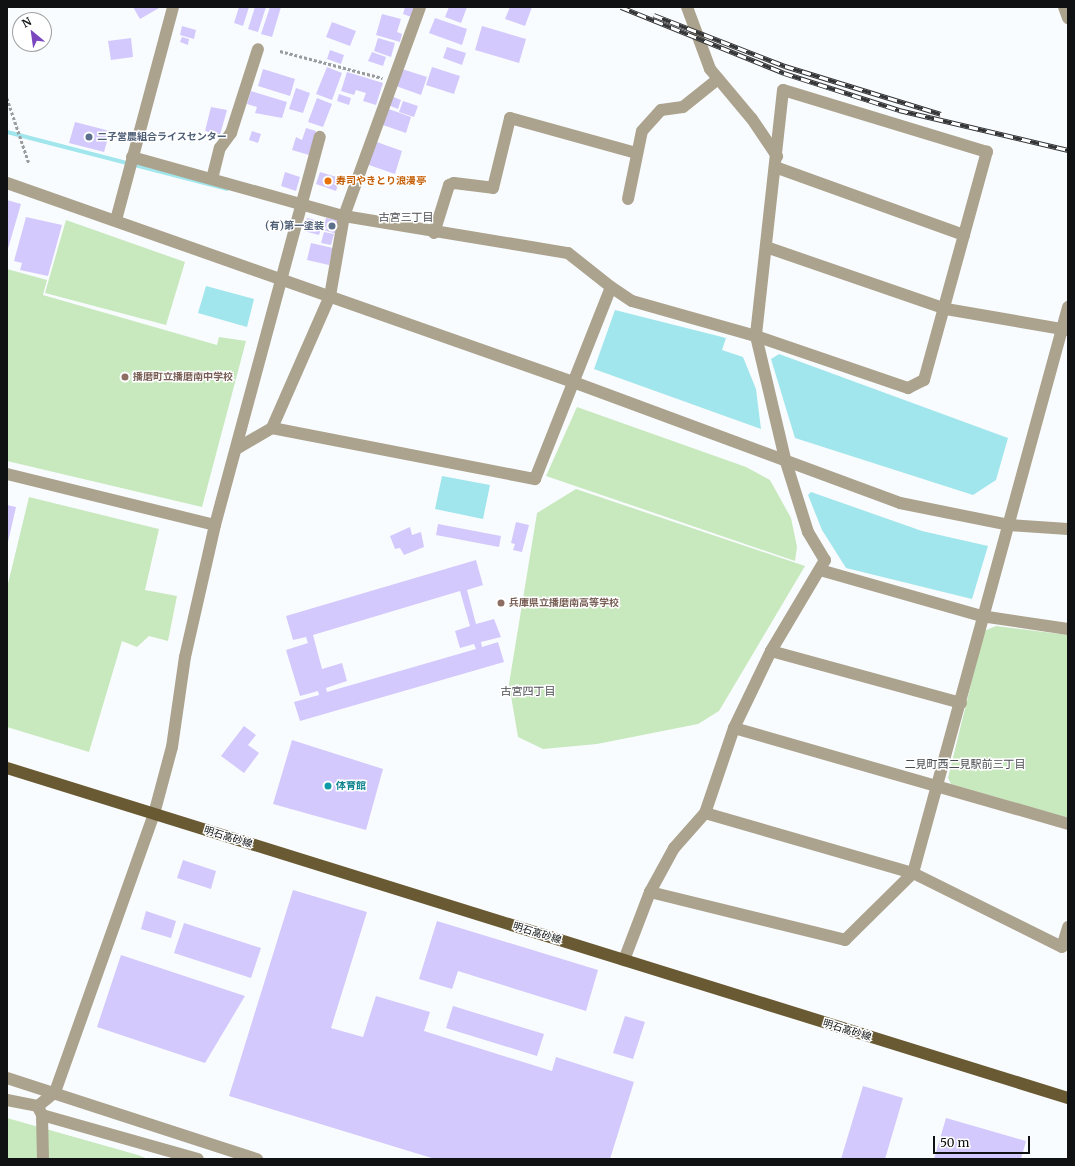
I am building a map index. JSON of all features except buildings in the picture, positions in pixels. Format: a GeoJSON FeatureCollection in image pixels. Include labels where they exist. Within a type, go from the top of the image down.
{"type":"FeatureCollection","features":[{"type":"Feature","properties":{"kind":"main road","name":"明石高砂線"},"geometry":{"type":"LineString","coordinates":[[7,768],[1068,1098]]}},
{"type":"Feature","properties":{"kind":"street"},"geometry":{"type":"LineString","coordinates":[[116,220],[173,7]]}},
{"type":"Feature","properties":{"kind":"street"},"geometry":{"type":"LineString","coordinates":[[236,449],[272,428],[330,296],[344,216],[391,81],[420,7]]}},
{"type":"Feature","properties":{"kind":"street"},"geometry":{"type":"LineString","coordinates":[[687,7],[710,70],[718,79],[776,162],[964,235]]}},
{"type":"Feature","properties":{"kind":"street"},"geometry":{"type":"LineString","coordinates":[[1064,7],[1068,18]]}},
{"type":"Feature","properties":{"kind":"street"},"geometry":{"type":"LineString","coordinates":[[212,179],[258,49]]}},
{"type":"Feature","properties":{"kind":"street"},"geometry":{"type":"LineString","coordinates":[[628,199],[636,153],[642,131],[660,110],[683,107],[718,79]]}},
{"type":"Feature","properties":{"kind":"street"},"geometry":{"type":"LineString","coordinates":[[132,157],[344,216],[434,233],[568,253],[611,287],[632,301],[756,336],[908,388],[924,380],[946,309],[964,235],[987,152],[783,90],[756,336],[785,459],[808,532],[825,560],[771,651],[734,728],[705,813],[674,848],[650,892],[624,960]]}},
{"type":"Feature","properties":{"kind":"street"},"geometry":{"type":"LineString","coordinates":[[434,233],[449,185],[454,182],[492,188],[510,118],[636,153]]}},
{"type":"Feature","properties":{"kind":"street"},"geometry":{"type":"LineString","coordinates":[[43,1159],[40,1110],[55,1092],[154,814],[172,747],[184,657],[215,525],[280,279],[320,137]]}},
{"type":"Feature","properties":{"kind":"street"},"geometry":{"type":"LineString","coordinates":[[7,183],[116,220],[576,383],[785,459],[900,503],[1009,525],[1068,529]]}},
{"type":"Feature","properties":{"kind":"street"},"geometry":{"type":"LineString","coordinates":[[766,247],[946,309],[1065,329]]}},
{"type":"Feature","properties":{"kind":"street"},"geometry":{"type":"LineString","coordinates":[[272,428],[535,479],[576,383],[611,287]]}},
{"type":"Feature","properties":{"kind":"street"},"geometry":{"type":"LineString","coordinates":[[650,892],[845,940],[913,873],[961,703],[981,616],[1009,525],[1065,329],[1068,307]]}},
{"type":"Feature","properties":{"kind":"street"},"geometry":{"type":"LineString","coordinates":[[7,474],[215,525]]}},
{"type":"Feature","properties":{"kind":"street"},"geometry":{"type":"LineString","coordinates":[[820,570],[981,616],[1068,629]]}},
{"type":"Feature","properties":{"kind":"street"},"geometry":{"type":"LineString","coordinates":[[771,651],[961,703]]}},
{"type":"Feature","properties":{"kind":"street"},"geometry":{"type":"LineString","coordinates":[[734,728],[936,789],[1068,824]]}},
{"type":"Feature","properties":{"kind":"street"},"geometry":{"type":"LineString","coordinates":[[705,813],[913,873],[1062,947],[1068,927]]}},
{"type":"Feature","properties":{"kind":"street"},"geometry":{"type":"LineString","coordinates":[[7,1078],[55,1092],[257,1159]]}},
{"type":"Feature","properties":{"kind":"street"},"geometry":{"type":"LineString","coordinates":[[7,1100],[198,1159]]}},
{"type":"Feature","properties":{"kind":"path"},"geometry":{"type":"LineString","coordinates":[[280,51],[391,81]]}},
{"type":"Feature","properties":{"kind":"path"},"geometry":{"type":"LineString","coordinates":[[7,98],[30,163]]}},
{"type":"Feature","properties":{"kind":"green space"},"geometry":{"type":"Polygon","coordinates":[[[66,220],[185,262],[166,325],[45,293],[66,220]]]}},
{"type":"Feature","properties":{"kind":"green space","name":"播磨町立播磨南中学校"},"geometry":{"type":"Polygon","coordinates":[[[7,269],[47,280],[43,295],[217,345],[219,337],[246,341],[202,507],[7,461],[7,269]]]}},
{"type":"Feature","properties":{"kind":"green space"},"geometry":{"type":"Polygon","coordinates":[[[577,407],[746,467],[770,480],[791,518],[797,547],[795,561],[546,476],[577,407]]]}},
{"type":"Feature","properties":{"kind":"green space"},"geometry":{"type":"Polygon","coordinates":[[[576,489],[805,566],[719,711],[698,724],[597,744],[543,749],[518,737],[509,684],[537,513],[576,489]]]}},
{"type":"Feature","properties":{"kind":"green space"},"geometry":{"type":"Polygon","coordinates":[[[29,497],[159,529],[145,590],[177,596],[168,641],[149,636],[137,647],[122,641],[89,752],[7,727],[7,588],[29,497]]]}},
{"type":"Feature","properties":{"kind":"green space"},"geometry":{"type":"Polygon","coordinates":[[[996,626],[1068,635],[1068,818],[951,784],[948,778],[984,631],[996,626]]]}},
{"type":"Feature","properties":{"kind":"green space"},"geometry":{"type":"Polygon","coordinates":[[[7,1118],[138,1155],[148,1159],[7,1159],[7,1118]]]}},
{"type":"Feature","properties":{"kind":"water"},"geometry":{"type":"Polygon","coordinates":[[[206,286],[254,299],[247,327],[198,313],[206,286]]]}},
{"type":"Feature","properties":{"kind":"water"},"geometry":{"type":"Polygon","coordinates":[[[615,310],[726,338],[722,350],[743,357],[756,389],[761,429],[594,369],[615,310]]]}},
{"type":"Feature","properties":{"kind":"water"},"geometry":{"type":"Polygon","coordinates":[[[779,354],[1008,438],[996,480],[973,495],[795,438],[771,359],[779,354]]]}},
{"type":"Feature","properties":{"kind":"water"},"geometry":{"type":"Polygon","coordinates":[[[442,476],[490,485],[483,519],[435,509],[442,476]]]}},
{"type":"Feature","properties":{"kind":"water"},"geometry":{"type":"Polygon","coordinates":[[[811,492],[922,531],[988,546],[972,599],[846,568],[822,530],[808,495],[811,492]]]}},
{"type":"Feature","properties":{"kind":"waterway"},"geometry":{"type":"LineString","coordinates":[[7,132],[227,189]]}},
{"type":"Feature","properties":{"kind":"railway"},"geometry":{"type":"LineString","coordinates":[[621,7],[784,73],[899,110],[1068,150]]}},
{"type":"Feature","properties":{"kind":"railway"},"geometry":{"type":"LineString","coordinates":[[654,15],[785,66],[941,114]]}},
{"type":"Feature","properties":{"kind":"place","name":"二子営農組合ライスセンター"},"geometry":{"type":"Point","coordinates":[89,137]}},
{"type":"Feature","properties":{"kind":"place","name":"寿司やきとり浪漫亭"},"geometry":{"type":"Point","coordinates":[328,181]}},
{"type":"Feature","properties":{"kind":"place","name":"(有)第一塗装"},"geometry":{"type":"Point","coordinates":[332,226]}},
{"type":"Feature","properties":{"kind":"place","name":"播磨町立播磨南中学校"},"geometry":{"type":"Point","coordinates":[125,377]}},
{"type":"Feature","properties":{"kind":"place","name":"兵庫県立播磨南高等学校"},"geometry":{"type":"Point","coordinates":[501,603]}},
{"type":"Feature","properties":{"kind":"place","name":"体育館"},"geometry":{"type":"Point","coordinates":[328,786]}},
{"type":"Feature","properties":{"kind":"district","name":"古宮三丁目"},"geometry":{"type":"Point","coordinates":[406,217]}},
{"type":"Feature","properties":{"kind":"district","name":"古宮四丁目"},"geometry":{"type":"Point","coordinates":[528,691]}},
{"type":"Feature","properties":{"kind":"district","name":"二見町西二見駅前三丁目"},"geometry":{"type":"Point","coordinates":[965,764]}}]}
